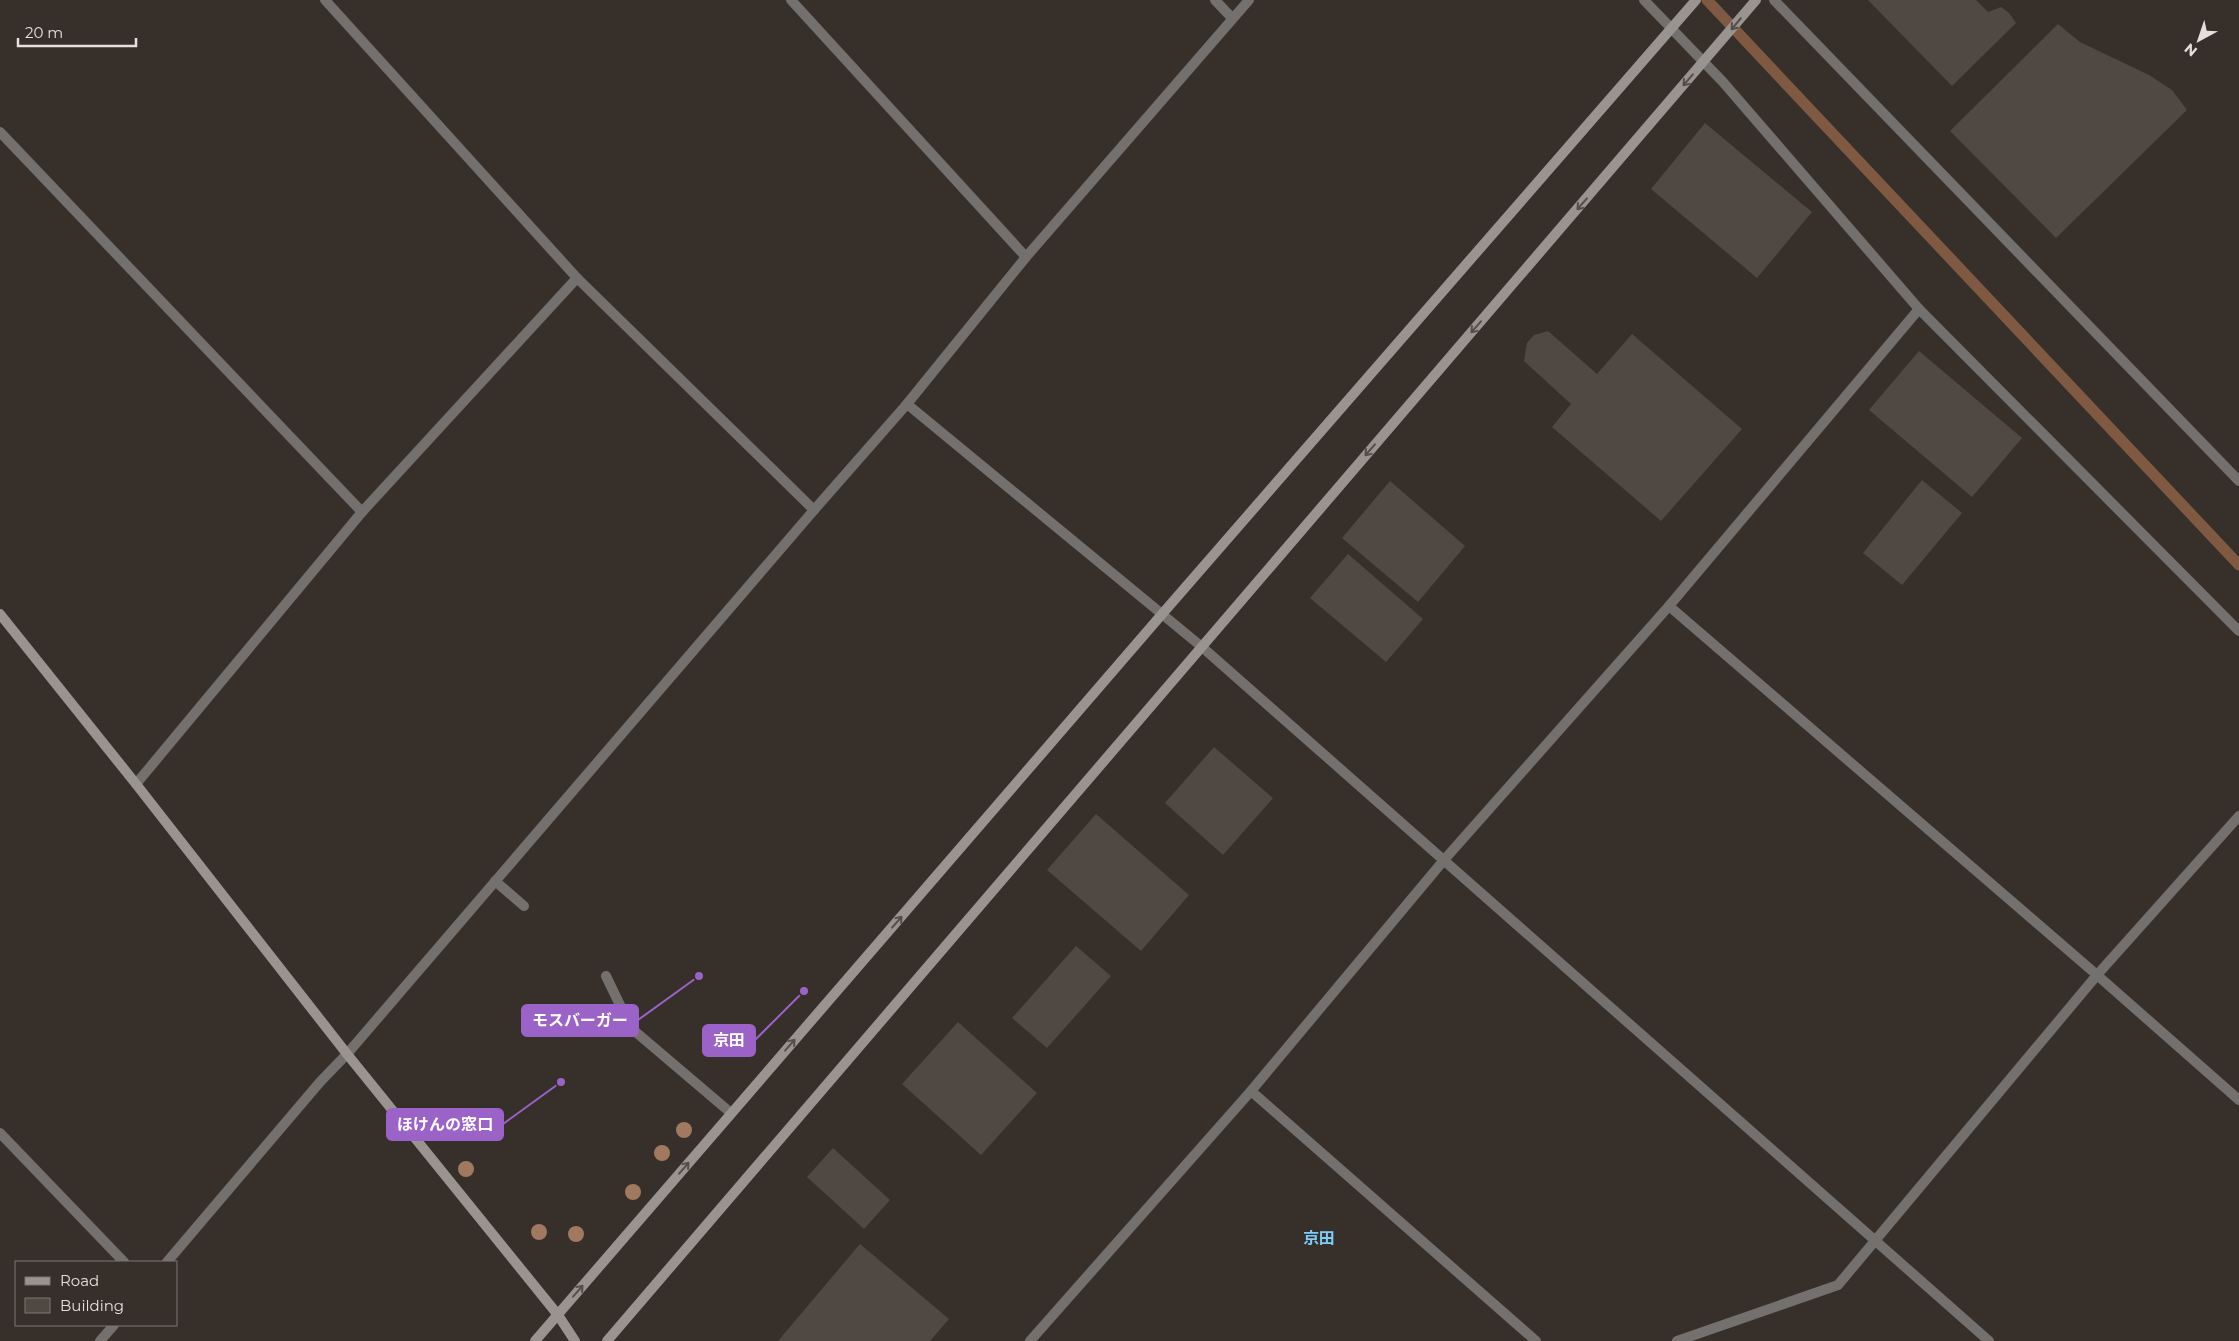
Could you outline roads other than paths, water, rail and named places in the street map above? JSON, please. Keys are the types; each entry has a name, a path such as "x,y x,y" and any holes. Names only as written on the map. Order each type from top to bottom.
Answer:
{"street":[{"path":"325,0 578,278 814,510"},
{"path":"791,0 1026,257"},
{"path":"1215,0 1232,18"},
{"path":"168,1261 814,510 908,404 1026,257 1249,0"},
{"path":"1644,0 1704,61 1919,309 2239,631"},
{"path":"535,1341 1163,613 1696,0"},
{"path":"1774,0 2239,481"},
{"path":"607,1341 1720,44 1754,2"},
{"path":"0,132 362,512"},
{"path":"136,784 362,512 578,278"},
{"path":"1030,1341 1251,1091 1444,860 1669,606 1919,309"},
{"path":"908,404 1163,613 1989,1341"},
{"path":"1669,606 2239,1100"},
{"path":"0,614 136,784 347,1054 558,1314 575,1341"},
{"path":"1677,1341 1838,1285 2097,975 2239,816"},
{"path":"495,881 524,906"},
{"path":"606,976 631,1028 731,1113"},
{"path":"1251,1091 1536,1341"},
{"path":"0,1133 123,1261"},
{"path":"100,1341 113,1326"}],"waterway":[{"path":"1707,0 2239,565"}],"place":[{"name":"モスバーガー","path":"699,976"},
{"name":"京田","path":"804,991"},
{"name":"ほけんの窓口","path":"561,1082"}],"district":[{"name":"京田","path":"1319,1238"}]}
